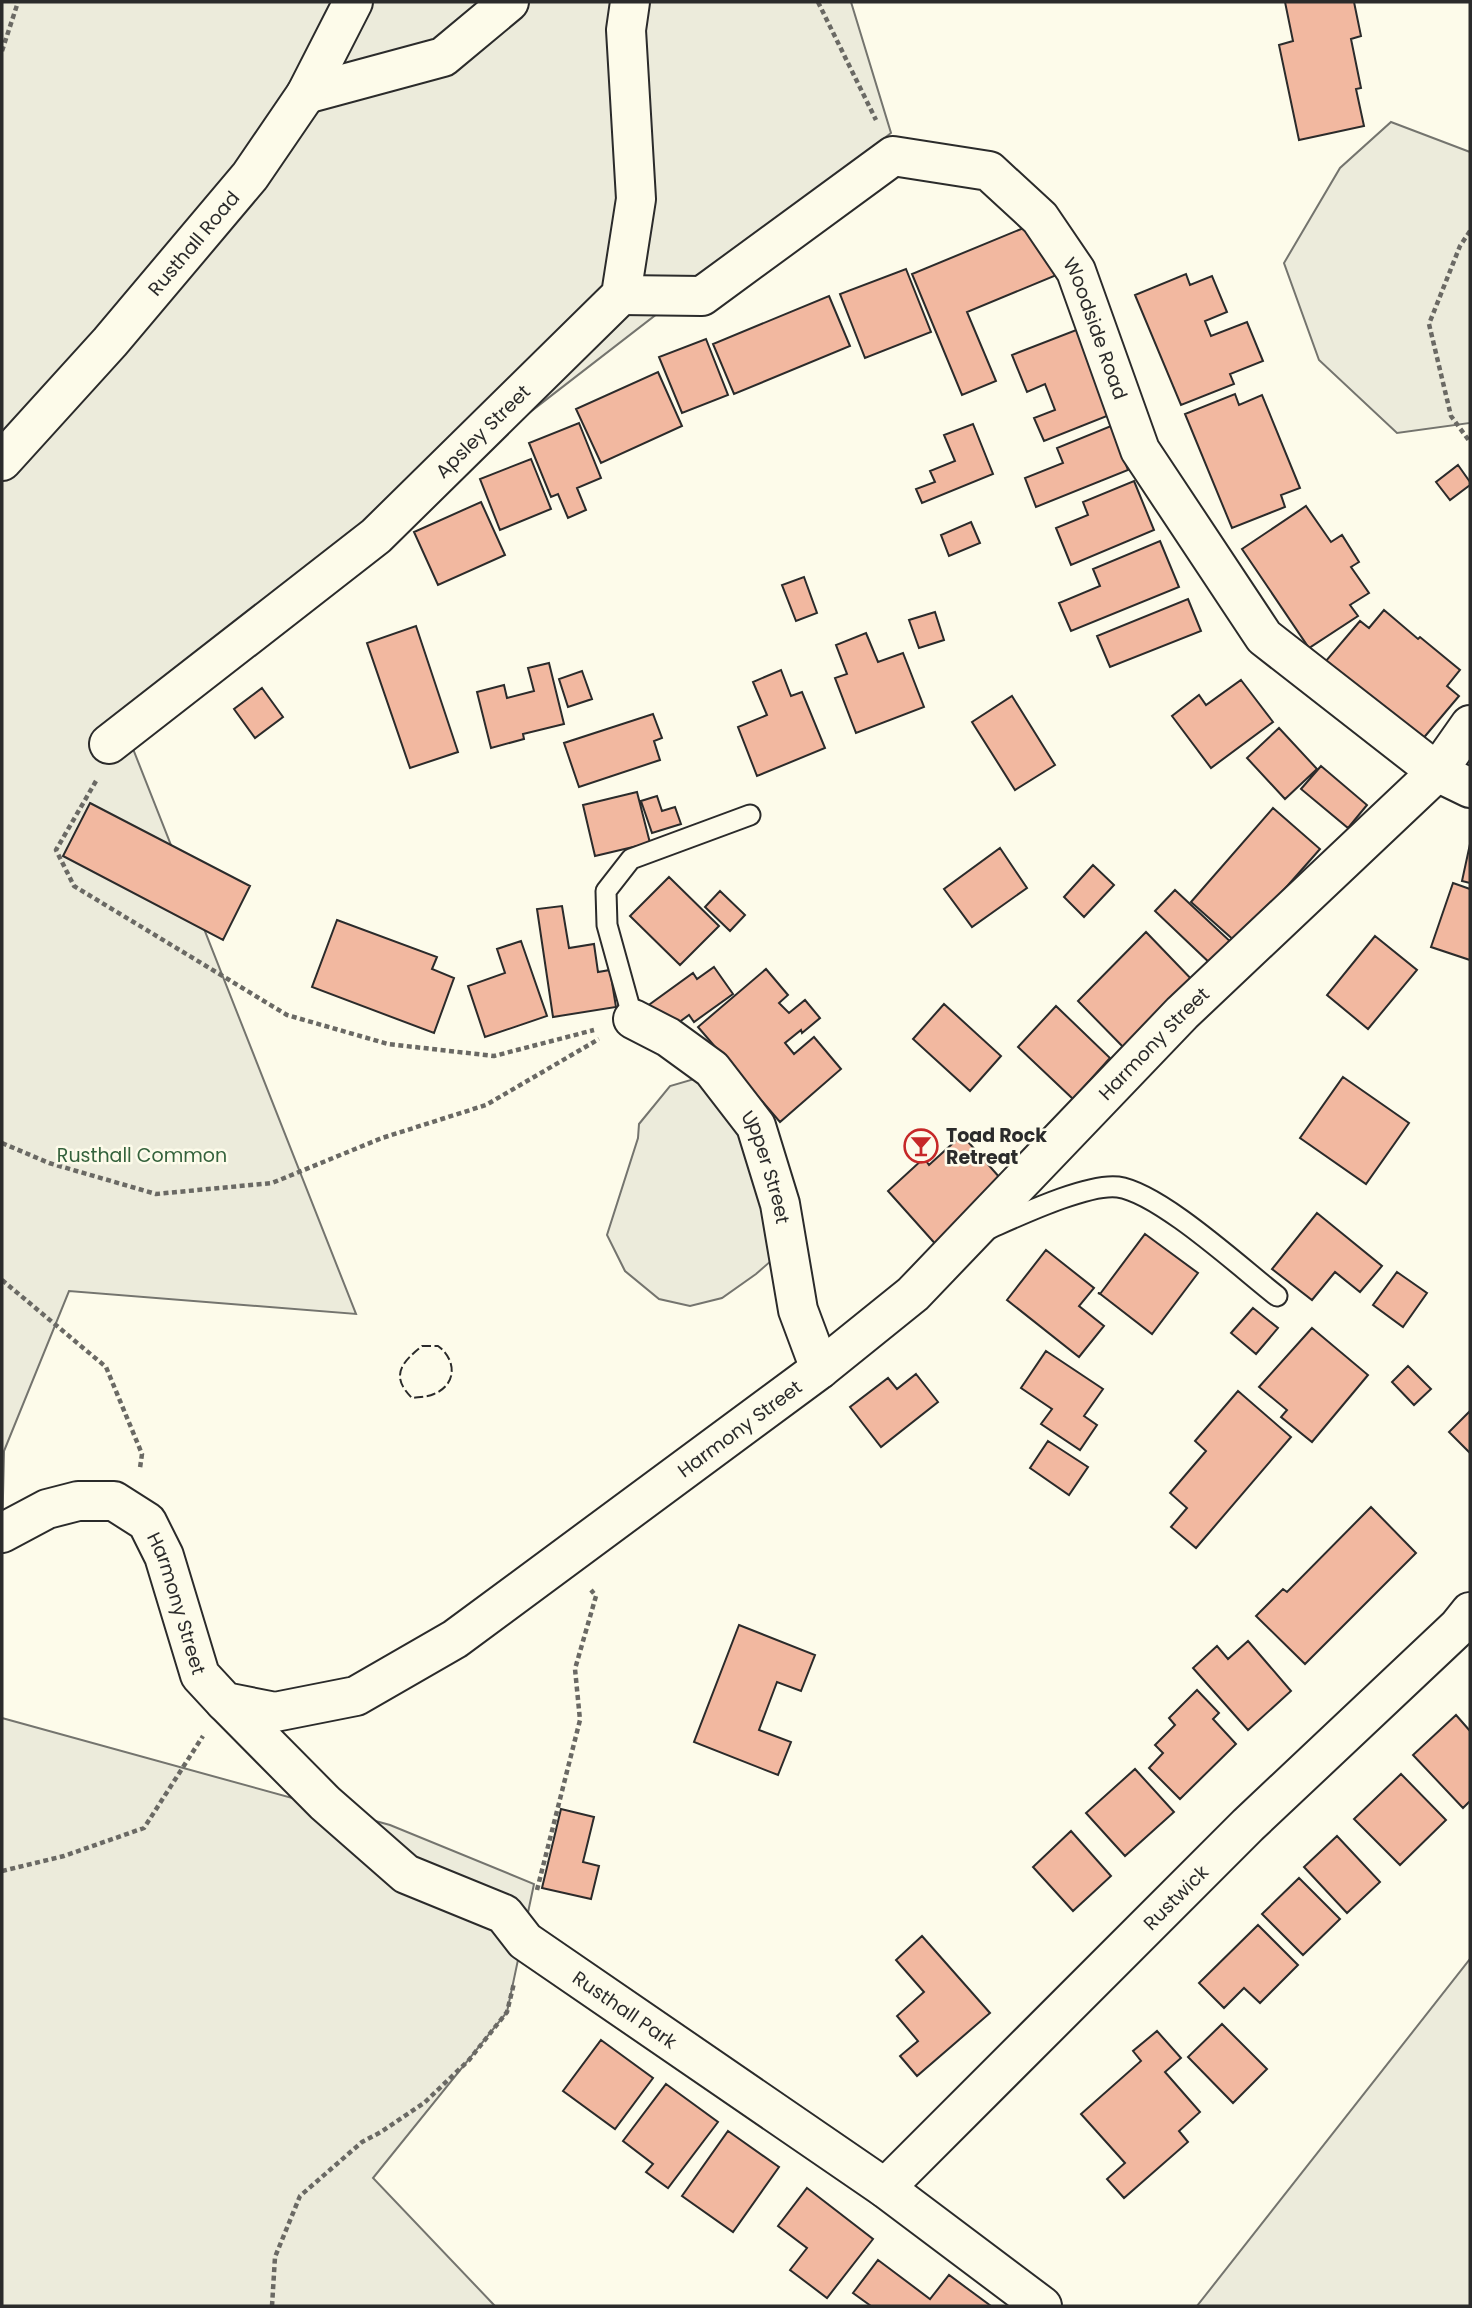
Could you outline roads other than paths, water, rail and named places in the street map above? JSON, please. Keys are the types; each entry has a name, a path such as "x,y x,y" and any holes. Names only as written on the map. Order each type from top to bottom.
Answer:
{"street":[{"name":"Rusthall Road","path":"2,461 110,342 250,176 306,94 353,2"},
{"path":"306,94 443,57 509,2"},
{"path":"621,295 636,199 625,30 630,2"},
{"name":"Woodside Road","path":"621,295 702,296 893,156 989,171 1040,218 1076,271 1140,450 1264,637 1453,780"},
{"name":"Apsley Street","path":"109,744 376,536 621,295"},
{"name":"Harmony Street","path":"2,1534 47,1509 78,1501 114,1501 146,1522 164,1556 200,1675 225,1702 275,1712 356,1696 455,1639 820,1369 913,1294 1182,1013 1402,805 1453,780 1470,725"},
{"name":"Upper Street","path":"634,1019 668,1037 712,1069 756,1126 780,1204 798,1310 820,1369"},
{"name":"Rustwick","path":"885,2188 1248,1825 1458,1628 1470,1612"},
{"name":"Rusthall Park","path":"225,1702 325,1803 406,1874 504,1914 525,1941 885,2188 1042,2306"}],"lane":[{"path":"634,1019 607,925 606,891 631,859 750,816"},
{"path":"966,1239 1051,1203 1095,1189 1118,1187 1143,1195 1176,1215 1277,1296"}],"place":[{"name":"Toad Rock Retreat","path":"921,1146"}],"park label":[{"name":"Rusthall Common","path":"142,1155"}]}
